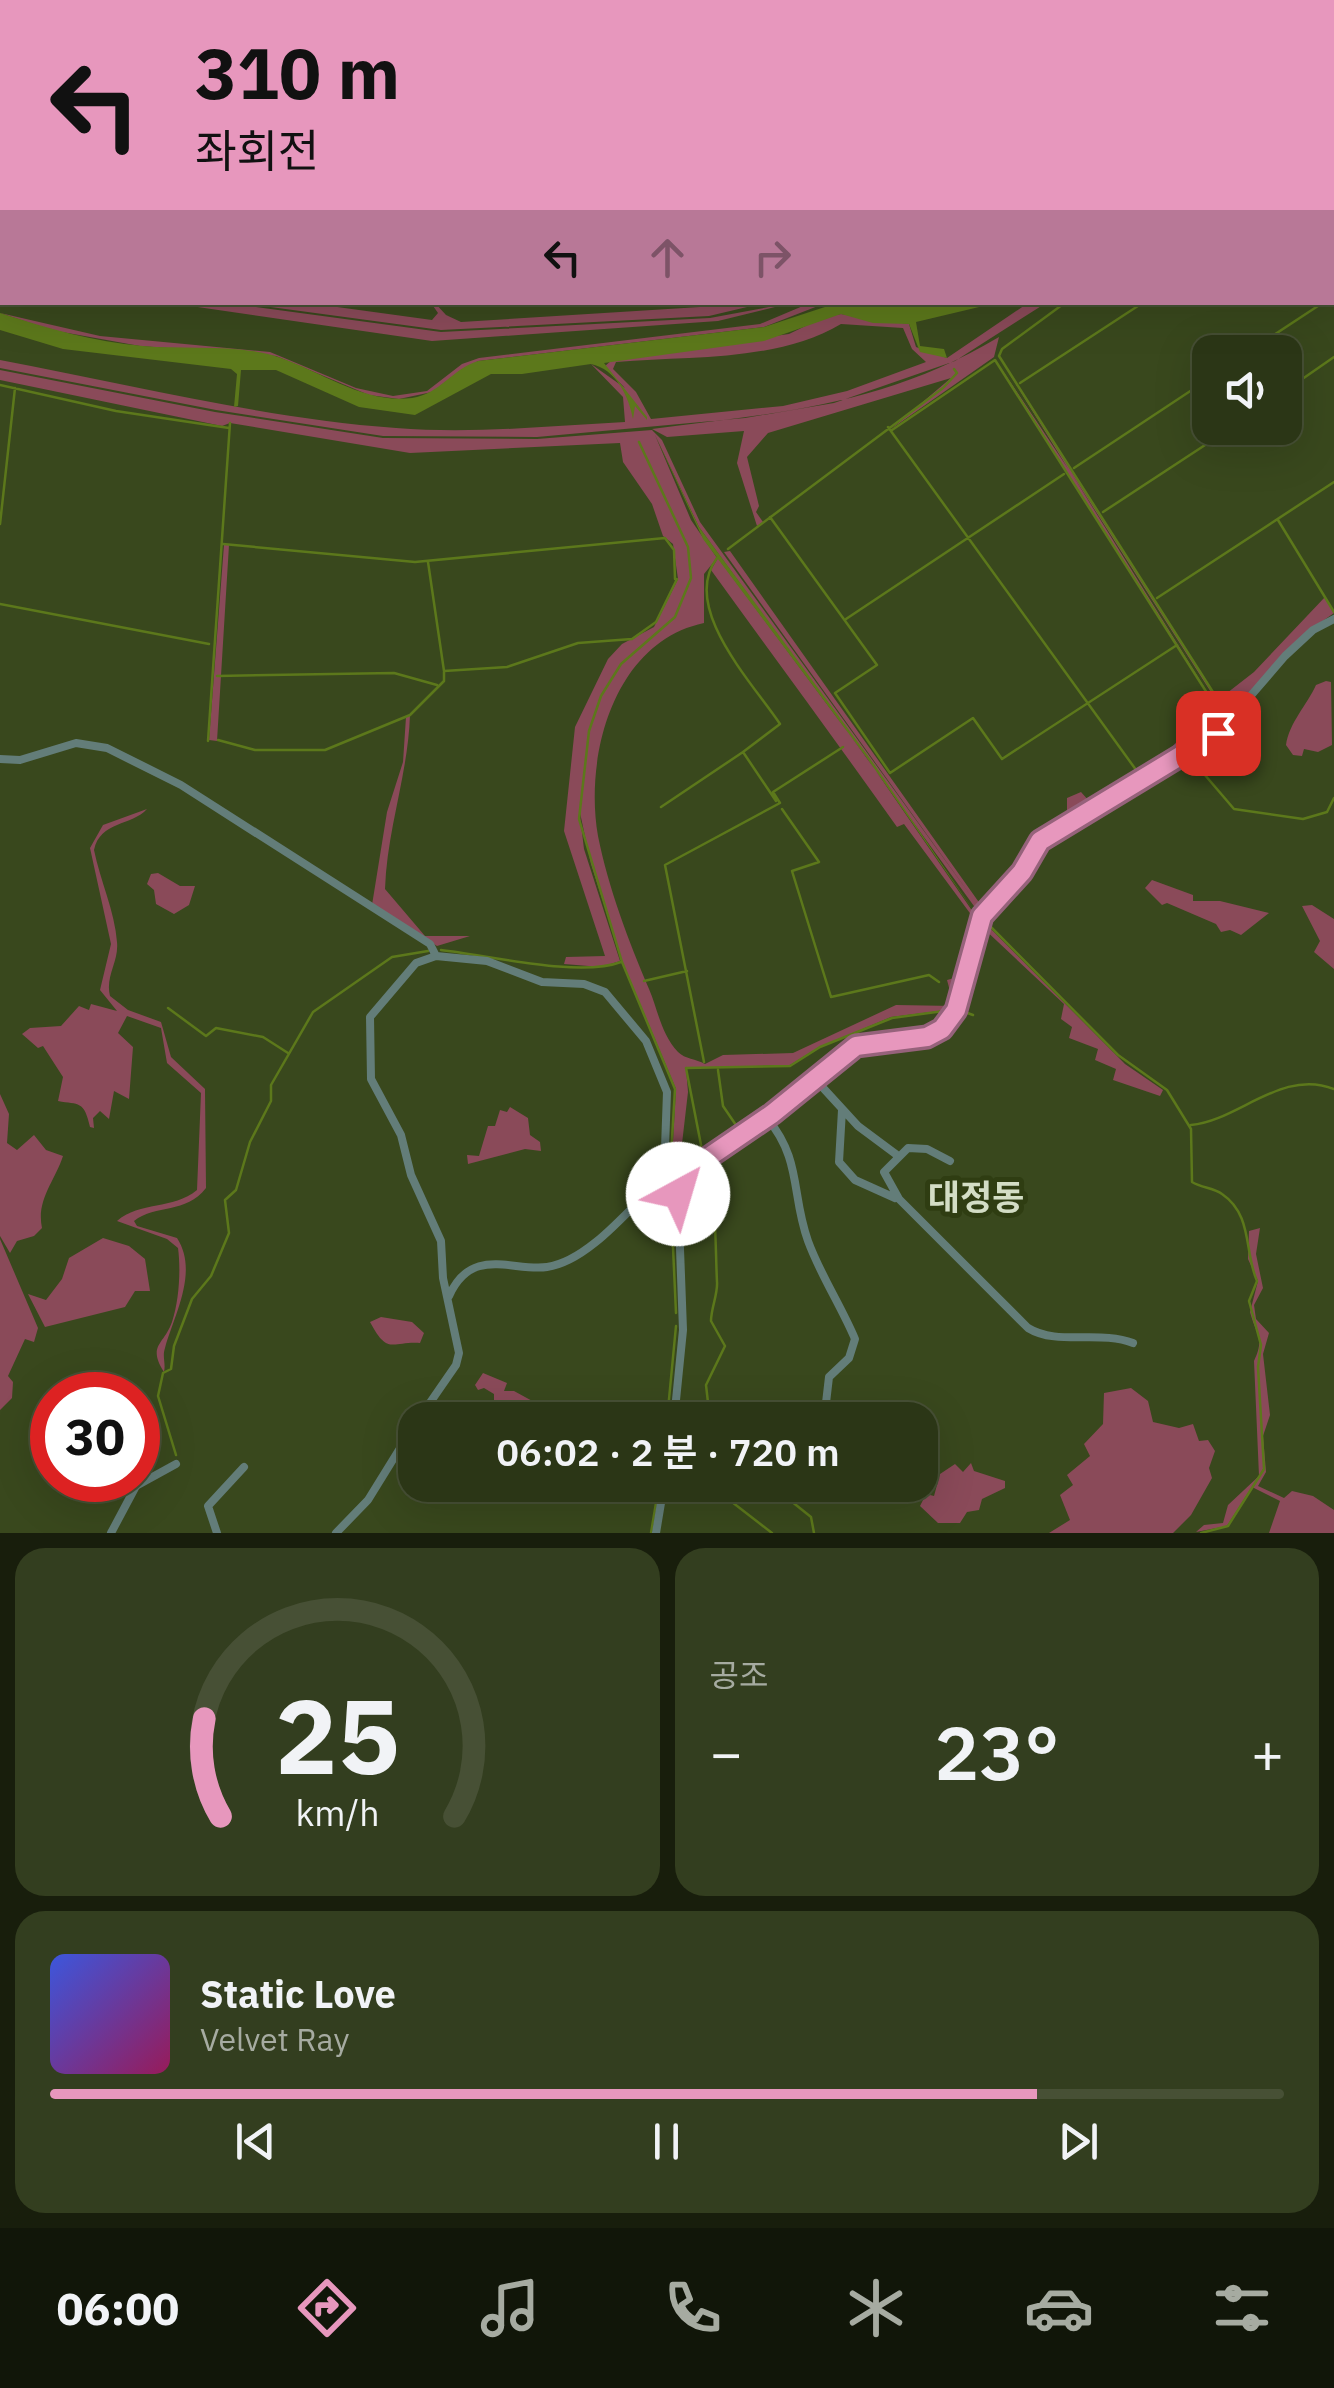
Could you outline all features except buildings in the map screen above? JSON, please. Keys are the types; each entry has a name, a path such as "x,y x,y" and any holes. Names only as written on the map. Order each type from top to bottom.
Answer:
{"street":[{"path":"664,1176 681,1176 767,1118 861,1044 927,1037 942,1029 956,1010 982,916 1022,872 1040,841 1222,729 1312,630 1334,619"},
{"path":"0,759 20,760 76,743 107,748 221,810 430,944 436,956"},
{"path":"430,1402 458,1360 449,1296 443,1278 441,1242 411,1176 401,1134 373,1085 368,1035 373,1011 416,963 436,956 487,961 542,982 597,987 614,1000 646,1041 666,1092 664,1176 596,1244 546,1268 507,1262 484,1266 462,1278 449,1296"},
{"path":"814,1078 842,1110 897,1155"},
{"path":"842,1110 839,1162 854,1180 899,1199"},
{"path":"767,1118 786,1142 798,1180 807,1237 855,1339 853,1352 826,1385 825,1402"},
{"path":"950,1161 926,1149 908,1148 884,1172 899,1199 1033,1332 1133,1344"},
{"path":"676,1402 684,1330 678,1194 681,1176"},
{"path":"336,1533 368,1500 398,1451"},
{"path":"111,1533 136,1486 176,1464"},
{"path":"217,1533 208,1506 244,1467"},
{"path":"656,1533 661,1502"}],"shaded area":[{"path":"184,305 242,305 441,332 710,318 783,305 718,321 432,341"},
{"path":"256,305 323,305 432,320 438,313 432,305 437,305 461,322 756,305 709,316 441,330"},
{"path":"805,305 829,305 764,327 478,361 432,392 399,399 369,395 276,356 140,346 51,330 0,313 100,336 270,352 356,388 393,396 427,391 462,364 479,358 760,324"},
{"path":"831,305 988,305 916,322 920,346 944,349 947,358 920,352 909,324 873,323 841,314 764,341 604,363 647,420 635,406 633,419 620,385 608,372 591,364 522,374 491,374 415,415 359,407 276,370 241,370 238,406 234,407 237,374 231,369 63,349 0,330 0,313 71,334 125,344 248,350 281,358 361,392 395,399 422,396 478,361 764,327"},
{"path":"1025,305 1043,305 955,361 834,403 745,418 537,437 383,436 216,410 0,368 0,360 198,400 346,423 396,428 511,429 625,422 623,397 591,364 625,388 604,367 613,359 789,334 824,317 841,314 909,324 916,347 947,358","holes":["841,324 903,328 912,349 926,362 847,391 783,406 651,419 636,392 613,369 616,362 761,351 816,336"]},
{"path":"999,337 994,357 891,429 951,378 768,433 747,457 759,506 756,512 763,522 757,526 737,463 744,431 667,437 652,429 788,411 873,392 957,360"},
{"path":"999,357 1218,700 1254,672 1325,597 1334,613 1310,630 1228,721 1207,736 1218,713 1216,700 1070,471 1216,706 1203,739 1187,749 1180,746 1140,773 1137,769 1160,758 1214,704 995,359 1069,470"},
{"path":"0,370 215,412 383,438 537,439 652,430 662,440 700,522 971,896 724,552 730,551 983,908 978,905 982,913 955,1009 891,1017 820,1047 790,1065 686,1068 688,1092 680,1161 688,1164 704,1159 671,1175 676,1089 622,961 591,864 579,808 584,849 620,961 601,967 564,964 566,957 605,956 564,831 575,727 608,659 622,644 654,627 678,579 673,544 663,536 652,504 623,462 620,443 410,453 230,423 222,426 0,380","holes":["655,435 699,527 850,736 718,558 711,570 897,827 904,824 975,920 958,977 947,980 954,1006 896,1005 793,1053 723,1055 705,1064 681,1054 668,1038 613,894 598,836 595,805 596,772 612,707 627,678 648,653 673,634 704,623 704,574 717,558 691,520","875,770 979,913 973,912"]},
{"path":"655,435 699,527 874,764 977,916 867,758 703,539"},
{"path":"224,545 229,545 217,741 209,740"},
{"path":"1331,682 1332,745 1318,752 1304,749 1302,756 1293,755 1286,745 1291,729 1316,685"},
{"path":"410,715 385,889 425,936 470,936 437,946 372,905 387,812 403,762 406,717"},
{"path":"1180,748 1185,750 1129,788 1046,833 1020,872 985,909 1014,876 1040,827 1067,812 1067,798 1081,792 1089,801 1142,775"},
{"path":"147,809 109,829 94,850 117,942 110,996 128,1010 161,1022 171,1057 205,1089 206,1188 189,1202 134,1221 137,1226 177,1238 186,1265 179,1308 164,1351 164,1372 157,1350 169,1330 176,1305 178,1248 167,1239 117,1221 197,1190 201,1093 167,1063 161,1028 127,1016 118,1033 133,1047 129,1099 114,1091 109,1119 100,1111 93,1118 94,1128 90,1127 80,1105 58,1101 63,1077 43,1046 38,1048 22,1034 30,1028 61,1026 79,1006 89,1010 91,1004 117,1011 100,990 111,944 90,848 103,825"},
{"path":"158,873 180,886 195,886 189,905 174,914 156,904 154,890 147,884 151,874"},
{"path":"1152,880 1193,895 1193,901 1220,901 1269,913 1241,935 1230,930 1221,932 1216,924 1167,903 1162,905 1145,888"},
{"path":"1312,905 1334,919 1334,969 1314,952 1320,941 1302,906"},
{"path":"983,921 1125,1064 1163,1090 1160,1096 1113,1080 1116,1069 1095,1060 1098,1049 1069,1038 1072,1027 1061,1019 1064,1004 981,926"},
{"path":"0,1094 9,1114 7,1143 17,1150 34,1135 46,1150 63,1156 44,1200 42,1228 34,1236 17,1241 10,1253 0,1236"},
{"path":"510,1107 528,1118 530,1135 540,1142 541,1151 525,1149 468,1164 467,1155 479,1156 488,1126 495,1126 500,1110 507,1112"},
{"path":"1260,1228 1256,1254 1263,1288 1254,1305 1256,1319 1269,1333 1263,1354 1270,1415 1263,1436 1266,1472 1258,1486 1284,1498 1292,1491 1313,1496 1334,1510 1334,1533 1269,1533 1280,1501 1252,1487 1227,1526 1196,1532 1204,1525 1223,1523 1228,1505 1259,1476 1254,1361 1259,1341 1250,1312 1258,1281 1248,1259 1249,1231"},
{"path":"103,1238 129,1246 145,1259 150,1291 135,1291 125,1307 45,1327 28,1294 46,1300 62,1279 69,1258"},
{"path":"0,1239 38,1328 34,1342 25,1339 8,1376 13,1382 12,1398 0,1410"},
{"path":"381,1317 412,1322 424,1333 420,1343 386,1343 370,1322"},
{"path":"483,1373 507,1383 504,1391 514,1391 534,1402 499,1402 494,1400 494,1394 484,1388 478,1390 475,1385"},
{"path":"1131,1388 1148,1401 1153,1422 1179,1428 1193,1424 1199,1441 1208,1440 1215,1451 1209,1468 1212,1478 1191,1515 1173,1533 1049,1533 1070,1520 1060,1495 1073,1485 1067,1475 1090,1456 1084,1444 1103,1424 1104,1393"},
{"path":"971,1463 974,1471 1005,1481 1005,1488 982,1499 979,1510 967,1512 960,1523 938,1523 920,1506 922,1502 938,1502 940,1474 955,1464 963,1472"}],"waterway":[{"path":"1062,305 1002,349 999,356 1218,700"},
{"path":"1020,383 1139,305"},
{"path":"1274,335 1319,305"},
{"path":"1302,379 1334,357"},
{"path":"892,430 995,360 1214,704"},
{"path":"728,549 943,388 957,373 954,369"},
{"path":"0,385 116,411 229,428"},
{"path":"0,524 15,388"},
{"path":"1074,468 1192,390"},
{"path":"208,741 230,423"},
{"path":"888,427 1139,774 1181,747 1234,809 1303,819 1327,812 1334,798"},
{"path":"639,442 688,547 691,578 675,617 621,664 601,696 589,731 579,819 622,962 675,1089 670,1171"},
{"path":"1103,512 1205,445"},
{"path":"846,619 1064,474"},
{"path":"1157,598 1334,482"},
{"path":"770,517 877,665 835,693 890,773 973,718 1002,759 1177,645"},
{"path":"1278,520 1334,612"},
{"path":"223,544 415,562 665,538 674,550 675,579"},
{"path":"717,558 708,577 707,599 713,621 738,666 780,724 743,752 776,801"},
{"path":"428,562 444,671 507,667 578,643 632,639 656,622 677,579"},
{"path":"0,604 209,644"},
{"path":"218,740 255,750 325,750 410,715 444,681 444,672"},
{"path":"217,676 394,673 437,685"},
{"path":"704,1062 665,865 780,803 773,792 843,747"},
{"path":"661,807 743,752"},
{"path":"782,809 819,862 792,871 831,997 929,975 939,982"},
{"path":"985,921 1118,1055 1167,1090 1191,1129 1192,1182 1222,1194 1239,1212 1243,1223 1257,1281 1249,1301 1261,1345 1258,1367 1264,1469 1228,1526 1201,1533"},
{"path":"441,950 558,967 621,962"},
{"path":"176,1455 158,1396 163,1373 171,1369 174,1346 192,1299 211,1276 229,1233 225,1200 236,1190 250,1142 271,1101 271,1085 313,1012 392,957 428,951"},
{"path":"644,981 687,971"},
{"path":"168,1008 206,1036 216,1028 263,1037 288,1053"},
{"path":"703,1155 686,1068 790,1066 820,1047 892,1018 951,1010"},
{"path":"959,1010 973,1015"},
{"path":"718,1070 723,1106 740,1131"},
{"path":"1191,1125 1226,1115 1296,1085 1334,1089"},
{"path":"706,1165 714,1209 717,1282 711,1321 725,1346 706,1385 708,1402"},
{"path":"670,1181 676,1313"},
{"path":"669,1402 676,1326"},
{"path":"651,1533 656,1502"},
{"path":"732,1502 772,1533"},
{"path":"792,1502 811,1517 814,1533"}],"district":[{"name":"대정동","path":"976,1197"}],"route":[{"path":"678,1194 681,1176 772,1114 856,1046 927,1037 942,1029 956,1010 982,916 1022,872 1040,841 1218,733"}]}
